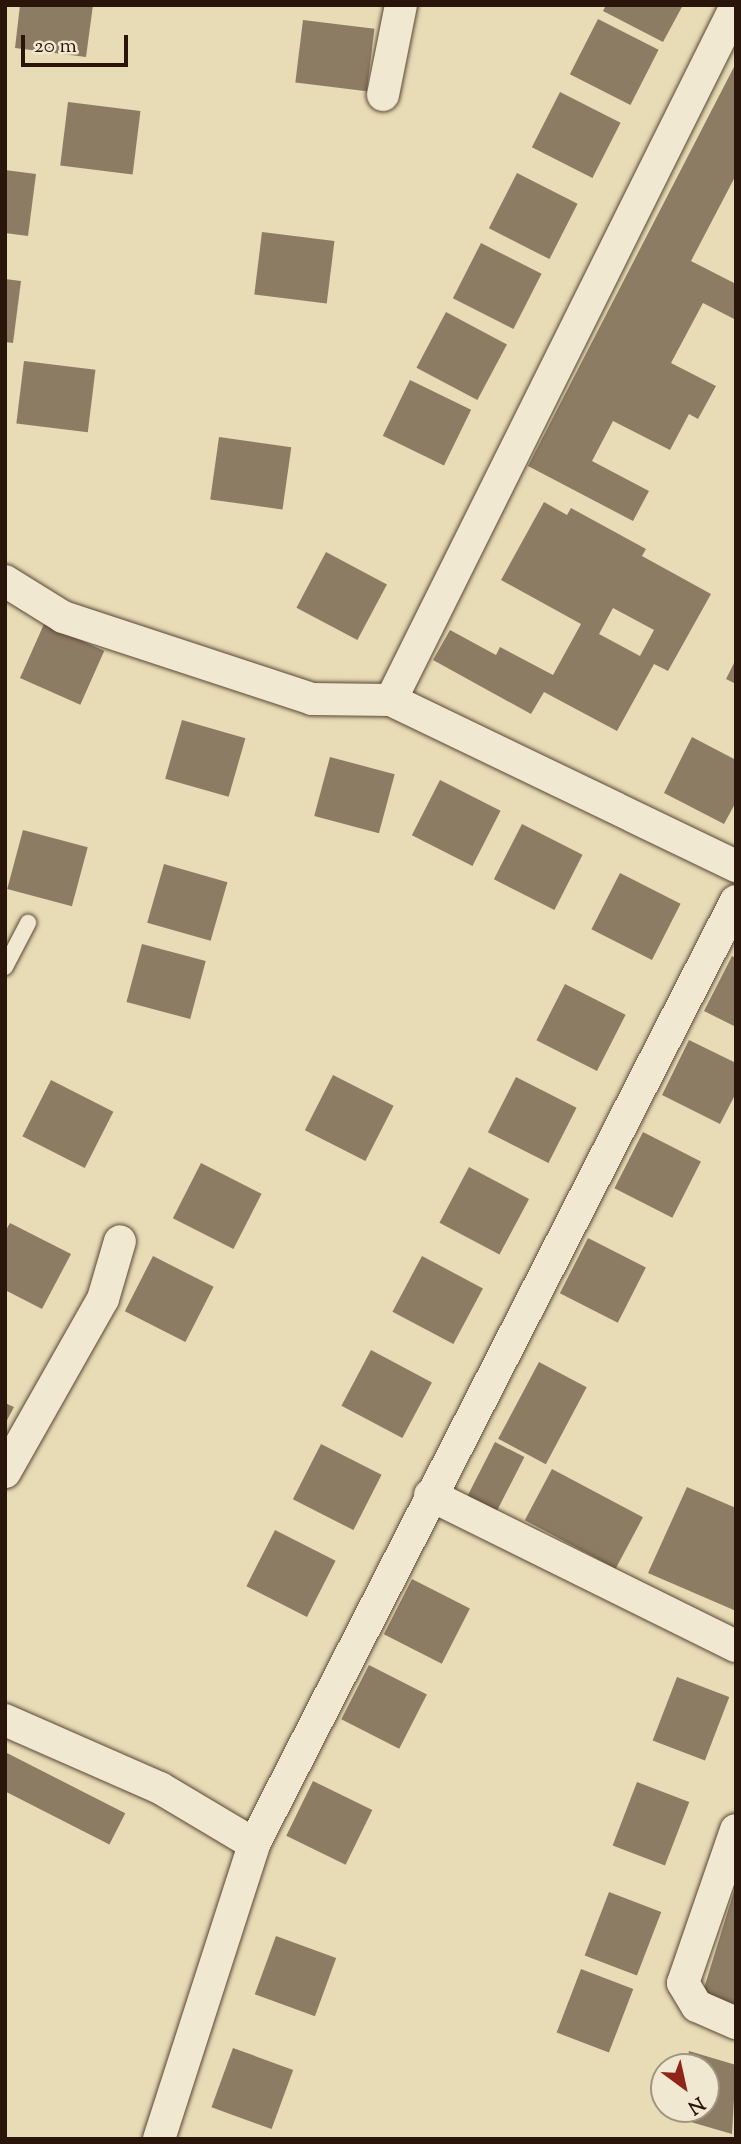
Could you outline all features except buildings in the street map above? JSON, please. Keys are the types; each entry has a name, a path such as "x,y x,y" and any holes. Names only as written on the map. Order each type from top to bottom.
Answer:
{"street":[{"path":"383,96 401,5"},
{"path":"391,699 736,6"},
{"path":"5,581 62,617 312,699 391,699 736,866"},
{"path":"159,2139 254,1844 430,1495 736,901"},
{"path":"5,1472 103,1300 120,1241"},
{"path":"430,1495 736,1646"},
{"path":"5,1720 160,1788 254,1844"},
{"path":"736,1830 683,1983 697,2006 736,2023"}],"lane":[{"path":"5,967 28,923"}]}
